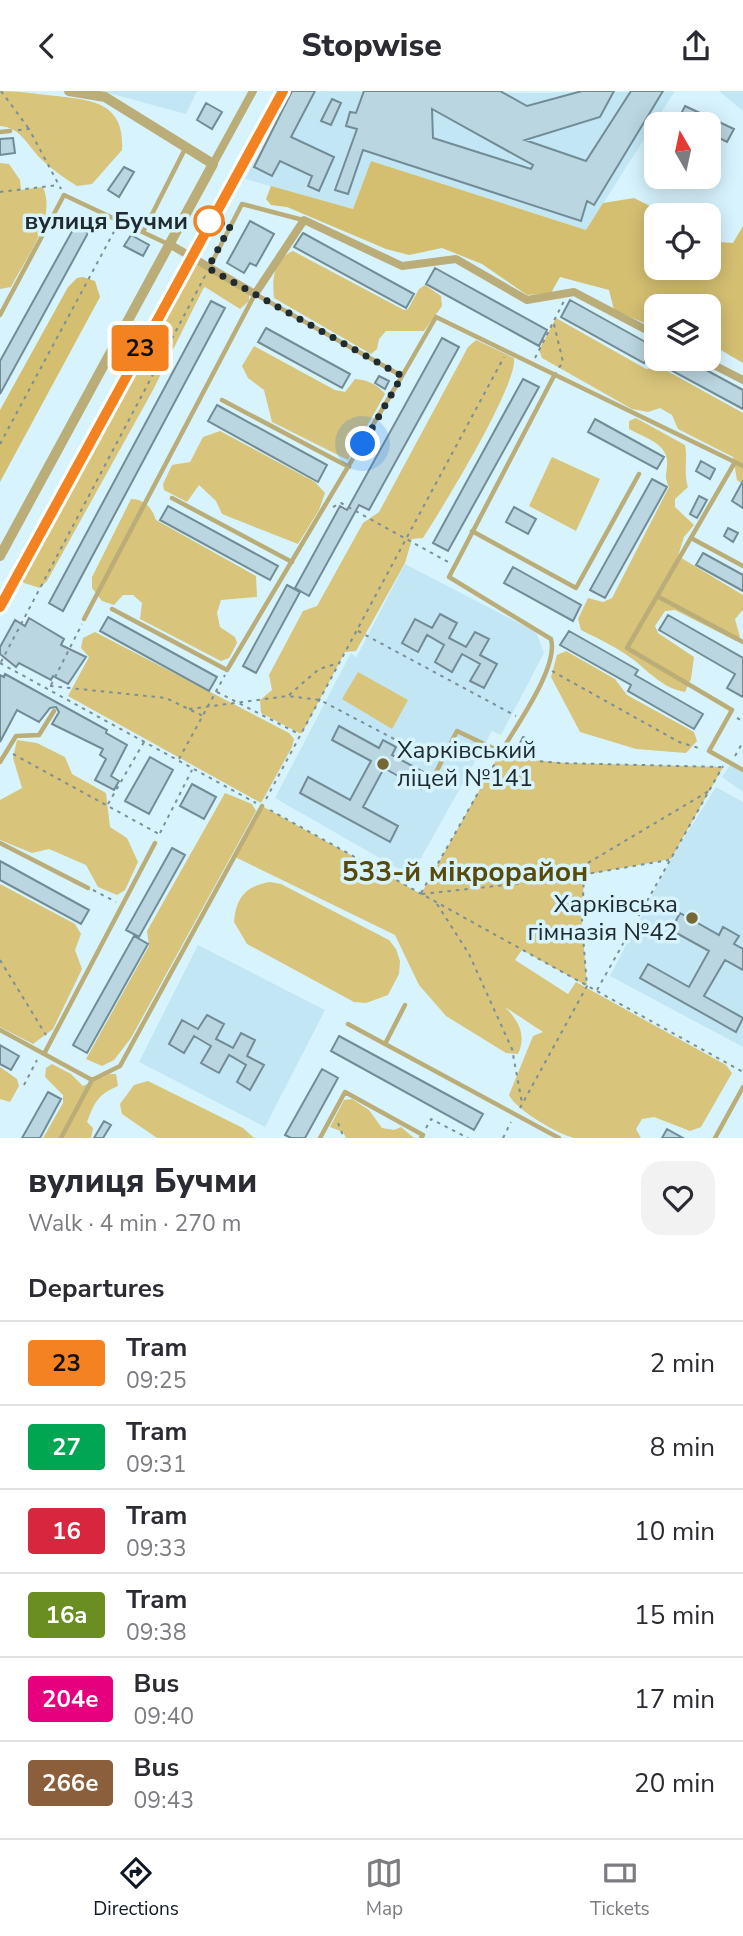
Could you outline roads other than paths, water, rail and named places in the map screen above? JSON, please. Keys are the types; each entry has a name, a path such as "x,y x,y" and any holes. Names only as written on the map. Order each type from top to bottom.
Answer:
{"street":[{"path":"69,91 105,97 213,164"},
{"path":"0,556 253,91"},
{"path":"171,246 255,294 304,221 402,266 456,259 527,300 574,292 644,329"},
{"path":"721,369 743,380"}],"lane":[{"path":"0,132 10,131"},
{"path":"143,232 186,148"},
{"path":"0,315 3,303 64,195 171,246"},
{"path":"208,268 242,204 304,221"},
{"path":"84,619 255,294 402,376"},
{"path":"112,609 227,670 323,512 436,317 743,466"},
{"path":"430,784 457,730 500,754 548,669 553,647 551,639 449,577 555,374"},
{"path":"222,400 349,467"},
{"path":"736,462 627,648 732,710 709,751 743,770"},
{"path":"472,531 576,588 639,474"},
{"path":"172,498 292,562"},
{"path":"691,538 743,566"},
{"path":"657,596 743,642"},
{"path":"0,762 16,736 39,735 54,711"},
{"path":"61,1138 92,1080 120,1066 262,806"},
{"path":"0,843 88,888"},
{"path":"42,1054 155,843"},
{"path":"385,1044 405,1005"},
{"path":"348,1024 559,1138"},
{"path":"0,1030 92,1080"},
{"path":"715,1138 743,1087"},
{"path":"320,1138 345,1092 422,1136"}],"tram line":[{"path":"0,607 283,91"},
{"name":"23","path":"0,607 236,172 283,91"}],"place":[{"name":"вулиця Бучми","path":"209,221"},
{"name":"Харківський ліцей №141","path":"383,764"},
{"name":"Харківська гімназія №42","path":"692,918"}],"district":[{"name":"533-й мікрорайон","path":"465,871"}]}
